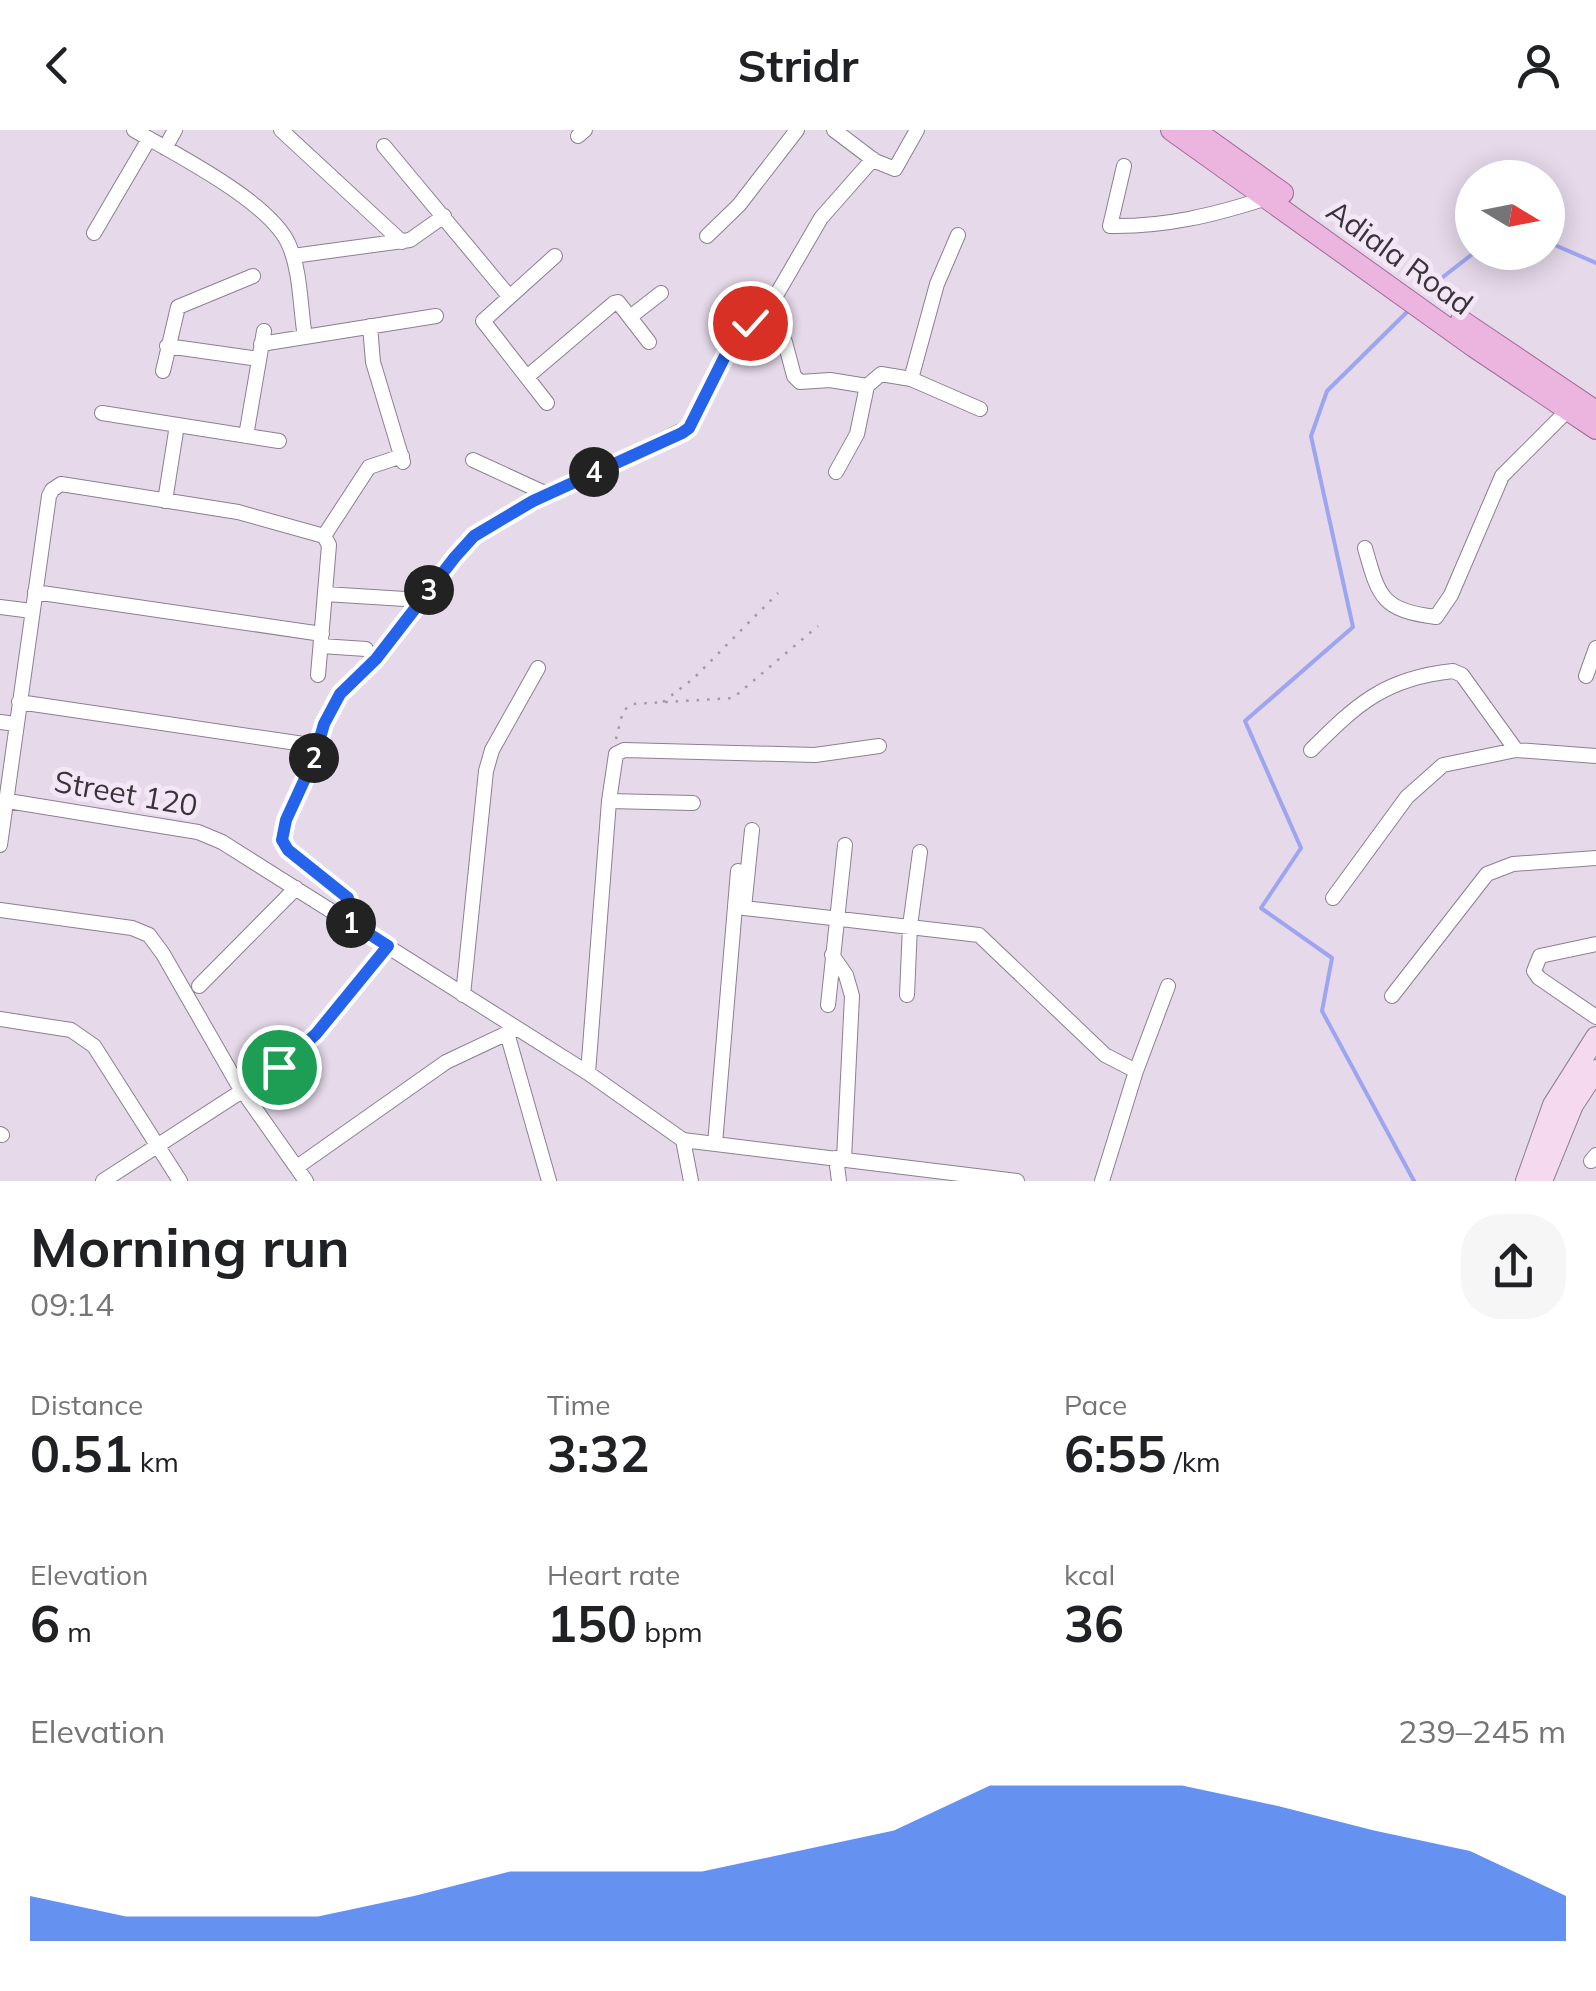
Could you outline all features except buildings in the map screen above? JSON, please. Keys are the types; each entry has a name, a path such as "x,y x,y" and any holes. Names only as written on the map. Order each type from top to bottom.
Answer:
{"main road":[{"name":"Adiala Road","path":"1171,130 1474,348 1581,407"},
{"name":"Adiala Road","path":"1196,130 1581,407 1596,429"}],"street":[{"path":"134,130 268,216 288,242 293,256 304,337"},
{"path":"166,148 175,130"},
{"path":"281,130 402,242"},
{"path":"707,236 739,205 798,130"},
{"path":"834,130 872,159 895,170 917,130"},
{"path":"94,234 148,138"},
{"path":"384,146 508,295"},
{"path":"346,919 351,908 348,898 288,850 282,840 286,820 324,724 346,686 376,659 474,536 548,494 689,428 728,350 750,323 761,316 822,218 872,159"},
{"path":"1124,166 1110,226 1188,222 1267,198"},
{"path":"293,256 410,240 444,216"},
{"path":"911,379 937,284 958,235"},
{"path":"547,403 483,321 555,256"},
{"path":"163,371 178,307 253,276"},
{"path":"630,317 661,293"},
{"path":"526,377 614,303 618,302 650,342"},
{"path":"166,346 261,345 436,316"},
{"path":"761,316 785,342 794,376 800,382 830,380 867,386"},
{"path":"324,536 369,467 403,459 373,362 370,326"},
{"path":"246,436 261,345"},
{"path":"836,472 858,434 867,386 881,374 911,379 980,409"},
{"path":"1364,548 1379,595 1407,614 1436,618 1451,595 1502,476 1581,407"},
{"path":"102,413 279,441"},
{"path":"165,501 176,425"},
{"path":"472,460 548,494"},
{"path":"0,844 8,801 8,723 19,702 52,490 61,484 238,512 324,536 329,545 318,675"},
{"path":"36,592 366,649"},
{"path":"325,594 405,599"},
{"path":"0,607 32,611"},
{"path":"1586,676 1596,648"},
{"path":"464,996 486,771 492,750 538,668"},
{"path":"1311,750 1352,709 1377,691 1453,671 1462,676 1516,750"},
{"path":"19,702 317,746"},
{"path":"588,1072 616,754 642,750 815,755 878,746"},
{"path":"1333,898 1407,798 1443,765 1516,750 1596,756"},
{"name":"Street 120","path":"8,801 198,832 222,842 388,946 512,1031 588,1072 683,1140"},
{"path":"609,801 692,803"},
{"path":"732,924 744,908 752,830"},
{"path":"828,1005 845,845"},
{"path":"907,995 910,926 920,852"},
{"path":"1392,996 1487,874 1513,864 1596,858"},
{"path":"715,1144 738,870"},
{"path":"198,986 296,888"},
{"path":"744,908 979,935 1105,1054 1136,1071"},
{"path":"0,910 132,928 149,935 164,954 242,1089 306,1181"},
{"path":"1596,944 1548,952 1540,956 1534,970 1538,978 1596,1017"},
{"path":"103,1181 279,1067 316,1034 388,946"},
{"path":"832,955 846,975 852,996 839,1181"},
{"path":"1102,1181 1136,1071 1168,986"},
{"path":"0,1019 71,1030 94,1046 180,1181"},
{"path":"297,1167 446,1062 512,1031 549,1181"},
{"path":"1526,1181 1553,1105 1596,1037"},
{"path":"1542,1181 1573,1105 1596,1070"},
{"path":"691,1181 683,1140 1017,1181"}],"path":[{"path":"663,702 694,678 778,593"},
{"path":"616,754 616,732 623,711 632,704 733,698 818,626"}],"waterway":[{"path":"1565,249 1596,263"},
{"path":"1434,284 1455,268"},
{"path":"1407,312 1327,391 1311,436 1353,627 1245,721 1301,848 1261,908 1332,958 1322,1011 1414,1181"}],"route":[{"path":"279,1067 316,1034 388,946 346,919 351,908 348,898 288,850 282,840 286,820 314,759 324,724 340,694 376,659 474,536 533,501 689,428 728,350 750,323"}]}
